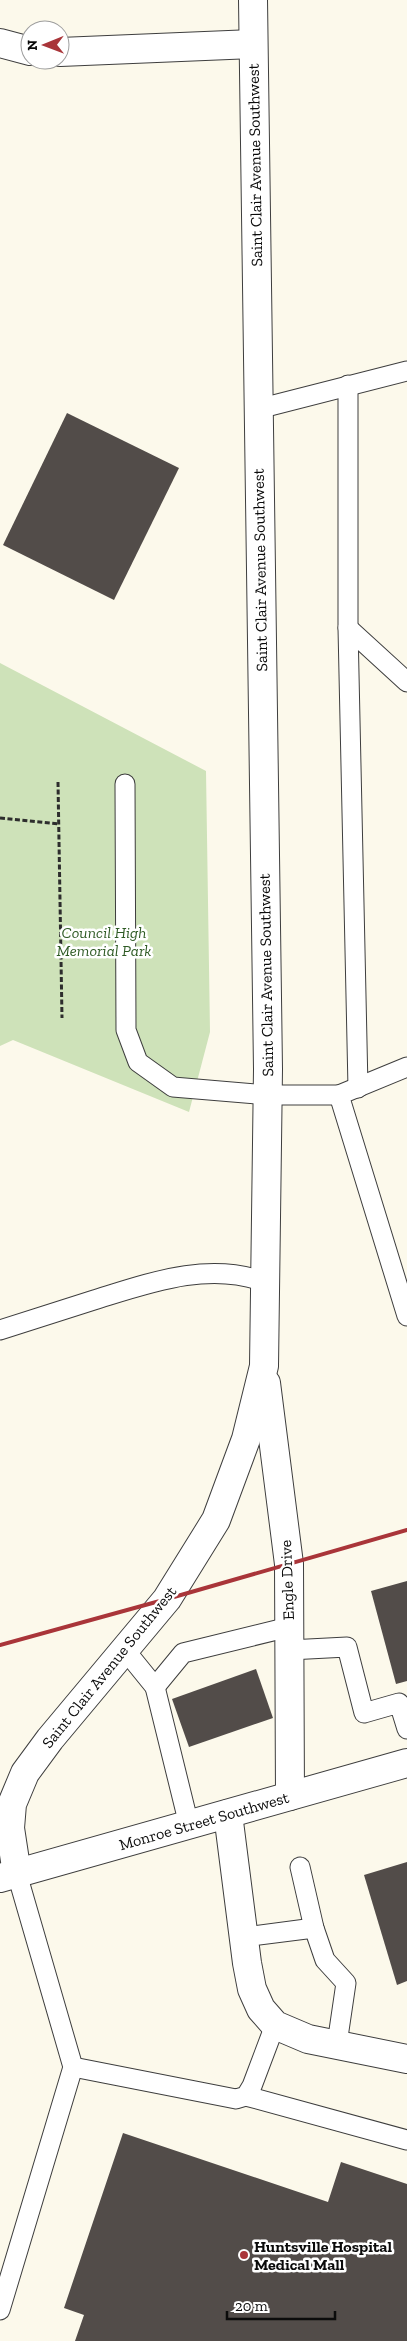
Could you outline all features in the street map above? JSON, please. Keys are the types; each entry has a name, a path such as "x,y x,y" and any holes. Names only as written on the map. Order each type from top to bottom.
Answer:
{"street":[{"name":"Saint Clair Avenue Southwest","path":"8,1876 12,1804 25,1773 50,1739 167,1599 216,1520 246,1439 264,1366 268,1095 253,0"},
{"path":"0,43 20,48"},
{"path":"70,52 253,44"},
{"name":"Engle Drive","path":"264,1366 289,1564 290,1796"},
{"name":"Monroe Street Southwest","path":"8,1876 407,1763"},
{"path":"228,1814 252,1988 261,2010 275,2025 308,2039 407,2059"}],"lane":[{"path":"258,410 407,371"},
{"path":"348,385 348,628 358,1088"},
{"path":"348,628 407,682"},
{"path":"125,784 126,1030 138,1062 173,1087 268,1095 339,1095 407,1067"},
{"path":"339,1095 407,1316"},
{"path":"0,1330 162,1278 222,1274 249,1276 265,1282"},
{"path":"155,1687 183,1653 289,1638 347,1647 364,1713 399,1703 407,1729"},
{"path":"126,1650 155,1687 189,1825"},
{"path":"300,1867 314,1928 325,1960 346,1984 337,2044"},
{"path":"0,2310 73,2067 8,1876"},
{"path":"244,1937 314,1928"},
{"path":"246,2096 252,2086 275,2025"},
{"path":"73,2067 236,2099 246,2096 407,2140"}],"path":[{"path":"58,782 62,1018"},
{"path":"0,818 59,824"}],"green space":[{"name":"Council High Memorial Park","path":"0,663 206,771 210,1032 189,1112 13,1040 0,1046"}],"building":[{"path":"67,413 179,468 114,600 3,545"},
{"path":"407,1581 407,1681 396,1684 371,1591"},
{"path":"256,1669 273,1718 189,1747 172,1699"},
{"path":"407,1862 407,1981 397,1985 364,1875"},
{"name":"Huntsville Hospital Medical Mall","path":"123,2133 328,2202 341,2162 407,2184 407,2341 75,2341 84,2315 64,2308"}],"railway":[{"path":"0,1645 407,1530"}],"place":[{"name":"Huntsville Hospital Medical Mall","path":"244,2255"}]}
